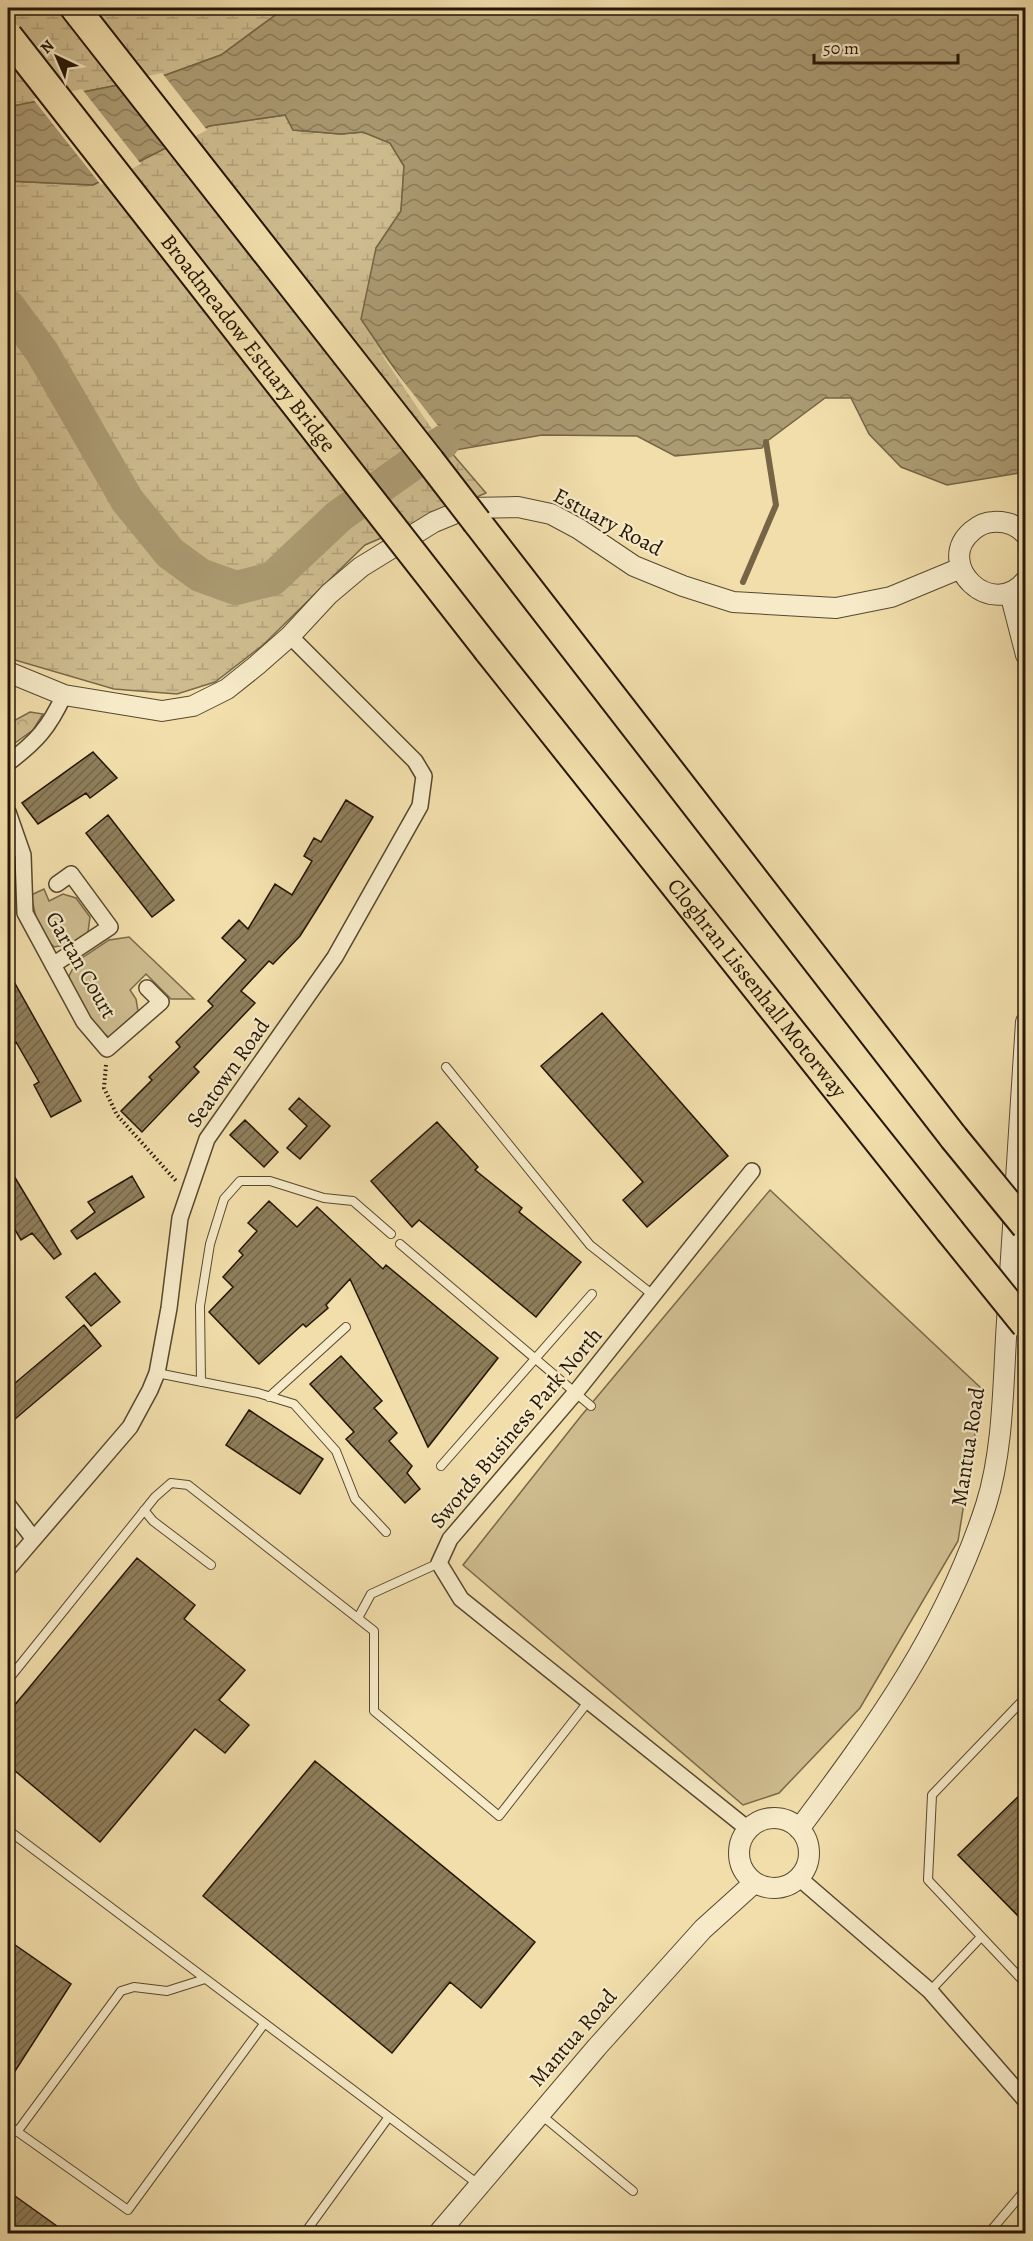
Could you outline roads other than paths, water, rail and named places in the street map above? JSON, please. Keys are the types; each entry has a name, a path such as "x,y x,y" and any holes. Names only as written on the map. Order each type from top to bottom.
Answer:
{"highway":[{"path":"75,8 954,1138 1026,1226"},
{"name":"Broadmeadow Estuary Bridge","path":"8,36 488,650"},
{"name":"Cloghran Lissenhall Motorway","path":"488,650 1026,1325"}],"street":[{"name":"Estuary Road","path":"8,672 64,695 162,711 193,706 227,689 290,636 329,594 361,567 434,522 468,508 518,507 551,514 579,529 633,566 683,586 733,602 836,608 891,597 961,568"},
{"path":"1026,536 1011,524 1000,521 977,527 962,545 961,568 975,588 992,594 1018,586 1026,655"},
{"name":"Seatown Road","path":"8,1569 130,1427 157,1372 169,1308 180,1218 207,1139 335,957 420,806 424,776 415,761 290,636"},
{"path":"8,763 26,749 52,722 64,695"},
{"name":"Gartan Court","path":"8,812 23,855 25,913 84,1022 107,1049 161,1002 147,988"},
{"path":"53,965 110,927 71,874 57,884"},
{"name":"Mantua Road","path":"799,1829 885,1711 914,1666 940,1619 966,1560 987,1502 1000,1428 1021,1166 1026,1022"},
{"name":"Swords Business Park North","path":"748,1829 461,1599 439,1563 450,1539 576,1392 752,1171"},
{"path":"8,1505 33,1538"},
{"path":"776,1818 799,1829 808,1851 805,1870 799,1878 791,1884 772,1888 754,1883 741,1867 739,1857 739,1847 748,1829 756,1823 776,1818"},
{"path":"799,1878 930,1991 1026,2101"},
{"name":"Mantua Road","path":"438,2234 539,2113 703,1929 754,1883"}],"lane":[{"path":"446,1067 590,1245 653,1295"},
{"path":"201,1382 200,1306 210,1244 224,1199 240,1181 270,1181 324,1198 353,1202 391,1234"},
{"path":"400,1244 591,1406"},
{"path":"441,1466 592,1294"},
{"path":"269,1397 346,1327"},
{"path":"157,1372 294,1404 336,1451 355,1499 386,1532"},
{"path":"8,1680 144,1510 171,1483 188,1485 374,1631 374,1711 499,1816 588,1702"},
{"path":"144,1510 153,1521 210,1565"},
{"path":"358,1618 370,1594 439,1563"},
{"path":"1026,1697 932,1795 928,1880 980,1938 1026,1984"},
{"path":"8,1830 478,2184"},
{"path":"930,1991 980,1938"},
{"path":"17,2132 121,1991 134,1987 167,1991 205,1979"},
{"path":"8,2125 128,2210 264,2024"},
{"path":"539,2113 633,2191"},
{"path":"304,2234 388,2118"},
{"path":"988,2234 1026,2189"}],"water":[{"path":"285,8 1025,8 1025,472 947,485 901,467 869,434 851,398 825,398 766,442 762,448 675,456 637,436 542,435 450,451 361,319 376,248 401,211 404,166 390,143 363,132 341,134 293,130 285,115 209,126 93,185 8,181 8,107 163,76 221,55"}],"waterway":[{"path":"8,306 42,352 127,500 170,553 200,575 236,588 272,579 339,516 443,442"},
{"path":"743,582 776,505 766,442"}]}
